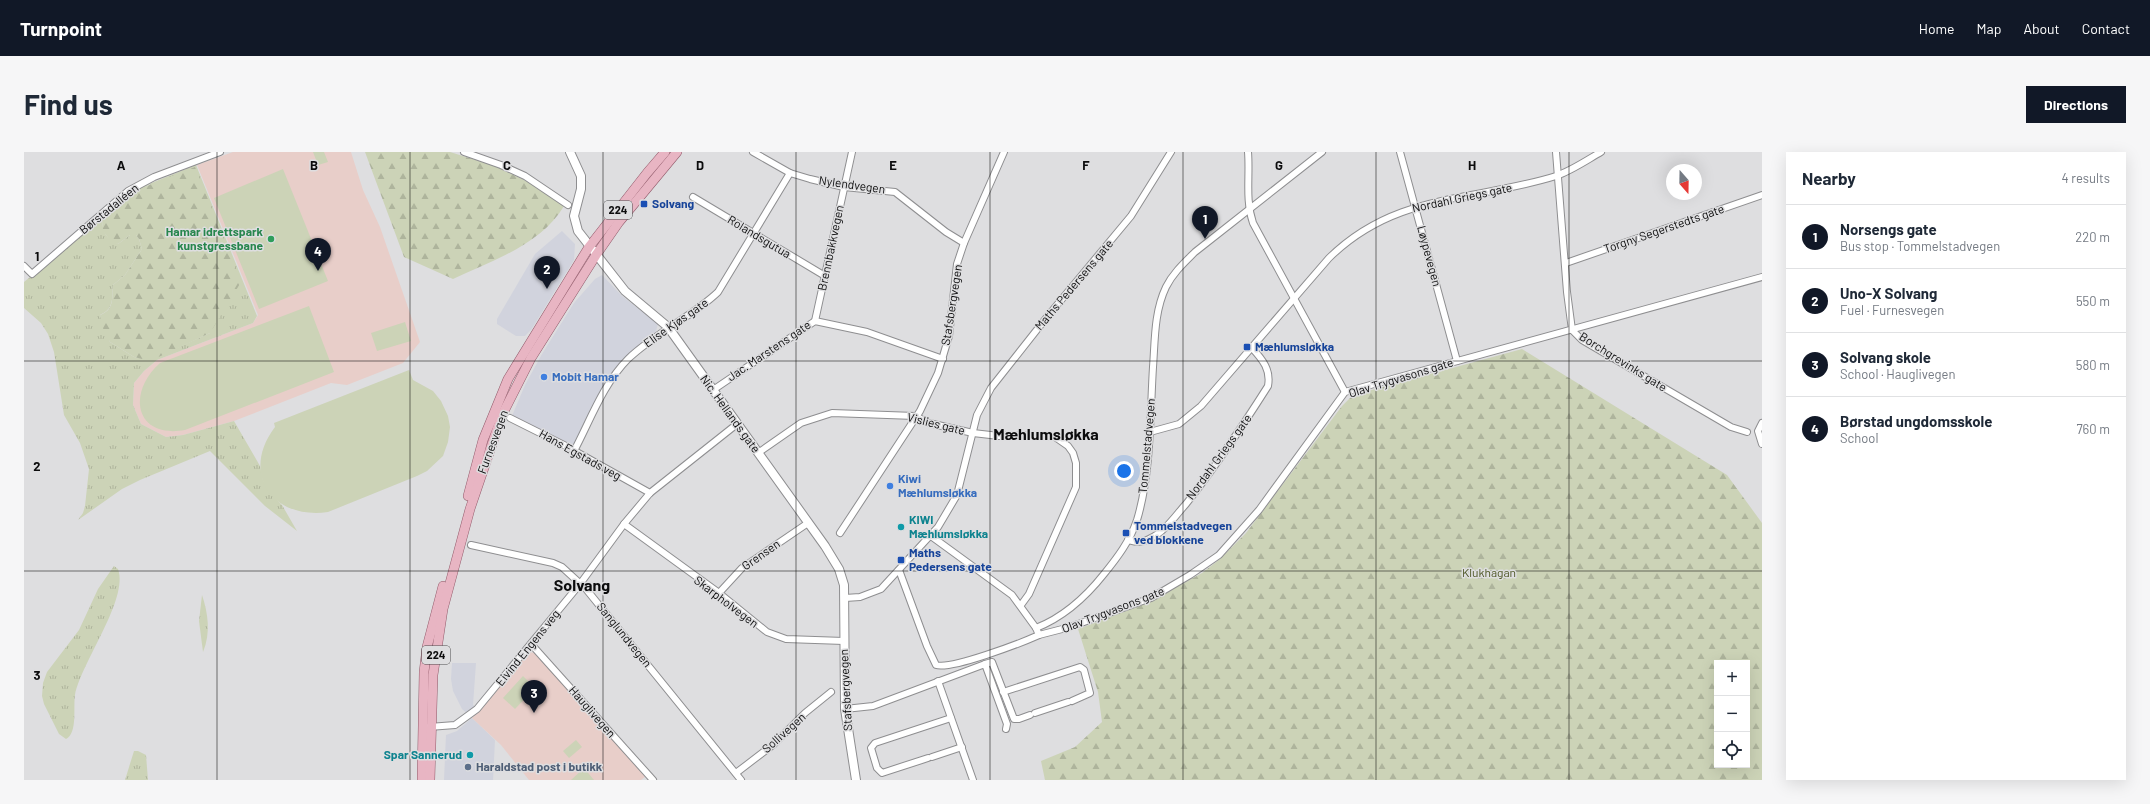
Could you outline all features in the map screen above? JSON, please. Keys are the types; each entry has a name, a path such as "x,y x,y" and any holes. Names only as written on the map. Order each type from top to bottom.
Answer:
{"main road":[{"name":"Nic. Hellands gate","path":"570,152 579,170 581,181 575,209 574,223 589,246 624,291 668,327 808,523 839,569 844,585 845,598"},
{"name":"Furnesvegen","path":"430,780 424,672 436,610 485,434 508,379 589,246 646,173 665,152"},
{"name":"Furnesvegen","path":"422,780 433,675 443,609 452,570 486,460 502,415 520,378 596,255 619,222 678,152"},
{"name":"Stafsbergvegen","path":"845,598 845,709 856,780"}],"street":[{"name":"Børstadalléen","path":"24,266 32,274 128,191 154,177 210,153 220,152"},
{"path":"464,152 501,165 525,176 568,205"},
{"name":"Nylendvegen","path":"753,152 790,173 844,187 895,192 946,232 964,243"},
{"name":"Brennbakkvegen","path":"815,321 852,152"},
{"name":"Stafsbergvegen","path":"840,533 886,464 915,416 920,411 932,386 943,359 949,336 957,264 964,243 1004,152"},
{"name":"Maths Pedersens gate","path":"845,598 860,597 875,593 881,589 931,536 949,511 957,495 977,415 991,388 1047,317 1131,216 1171,152"},
{"path":"1248,152 1248,209 1252,223 1295,297 1345,392"},
{"name":"Tommelstadvegen","path":"1036,628 1062,616 1076,604 1096,584 1128,540 1142,500 1150,432 1157,318 1166,287 1177,271 1195,252 1322,152"},
{"name":"Løypevegen","path":"1400,152 1416,206 1457,361"},
{"name":"Borchgrevinks gate","path":"1556,152 1572,330 1582,340 1731,428 1747,432"},
{"name":"Nordahl Griegs gate","path":"1150,432 1168,429 1189,417 1252,348 1329,258 1350,240 1369,227 1416,206 1520,186 1558,176 1601,152"},
{"name":"Elise Kjøs gate","path":"574,452 599,403 619,370 642,347 668,327 710,300 718,292 790,173"},
{"name":"Torgny Segerstedts gate","path":"1566,263 1762,195"},
{"name":"Rolandsgutua","path":"693,197 826,276"},
{"name":"Olav Trygvasons gate","path":"899,570 927,646 936,665 942,667 1039,635 1070,627 1152,598 1185,579 1219,555 1259,510 1345,392 1762,277"},
{"name":"Jac. Marstens gate","path":"713,390 815,321 867,332 943,359"},
{"name":"Nordahl Griegs gate","path":"1128,540 1136,542 1150,539 1170,523 1202,484 1240,431 1268,386 1269,378 1265,363 1252,348"},
{"name":"Vislies gate","path":"758,453 801,424 832,413 915,416 929,423 973,433 999,436 1040,435 1054,437 1068,446 1076,463 1076,487 1029,594 1021,605"},
{"name":"Hans Egstads veg","path":"510,418 650,493"},
{"path":"1762,423 1758,431 1762,444"},
{"name":"Eivind Engens veg","path":"427,727 456,725 477,709 580,584 624,524 650,493 737,424"},
{"name":"Grensen","path":"718,593 742,568 808,523"},
{"name":"Skarpholvegen","path":"624,524 718,593 773,636 790,639 844,640"},
{"path":"931,536 993,580 1021,605 1039,635"},
{"name":"Sanglundvegen","path":"471,545 553,563 562,567 586,589 741,780"},
{"name":"Hauglivegen","path":"531,644 653,780"},
{"path":"845,709 873,706 992,662 1003,692 1014,719 1019,719 1070,702 1090,693 1084,670 1080,667 1003,692"},
{"path":"985,664 1007,724 1006,729"},
{"path":"938,681 973,780"},
{"name":"Sollivegen","path":"736,773 774,744 806,713 832,692"},
{"path":"951,718 875,743 870,748 877,768 882,773 962,747"}],"shaded area":[{"path":"233,152 351,152 363,190 380,227 420,342 403,363 347,385 331,383 234,421 183,435 166,437 141,424 133,405 134,383 144,371 157,360 253,323 258,315 197,165"},
{"path":"562,231 575,244 574,260 531,330 525,336 516,336 497,324 497,319 535,254"},
{"path":"602,275 622,296 658,324 656,331 616,369 572,448 512,416 525,385 542,354 574,303 595,279"},
{"path":"528,652 536,653 646,776 641,780 529,780 501,745 472,718"},
{"path":"452,663 476,663 473,705 476,707 468,714 462,709 453,691 451,679"},
{"path":"472,718 495,740 493,780 444,780 446,735 457,731"}],"green space":[{"path":"313,152 324,152 328,162 318,165"},
{"path":"365,152 450,152 495,166 526,181 564,206 554,220 529,241 499,258 453,279 404,257"},
{"path":"196,165 257,316 253,323 157,360 144,371 134,383 133,405 141,424 166,437 183,435 234,421 260,466 263,480 271,494 282,505 297,531 265,506 210,451 122,489 78,520 83,513 85,506 89,469 80,443 64,415 54,352 48,334 41,323 24,308 24,282 139,188","holes":["150,184 210,333 150,360 134,357 110,342 100,315 105,313 110,307 113,285 125,275 142,249 136,235 130,235 118,244 111,240 104,232 102,220 128,197"]},
{"path":"195,167 241,282 210,333 150,361 134,357 110,342 104,332 100,315 105,313 110,307 113,285 125,275 142,249 136,235 130,235 118,244 112,243 103,231 102,220 139,189"},
{"name":"Hamar idrettspark kunstgressbane","path":"283,169 328,281 259,309 214,198"},
{"path":"309,306 334,372 185,430 168,431 155,427 146,420 141,411 140,399 143,387 150,375 160,363"},
{"path":"405,322 411,341 377,351 371,333"},
{"name":"Klukhagan","path":"1522,349 1727,475 1762,523 1762,780 1045,780 1041,761 1075,747 1102,722 1098,692 1078,629 1150,602 1202,573 1220,559 1246,533 1342,406 1353,395"},
{"path":"409,370 413,380 433,391 441,401 448,416 450,427 448,442 443,456 427,471 417,476 328,512 308,513 291,509 277,501 267,490 262,476 261,461 265,444 275,427 274,423"},
{"path":"114,566 118,569 120,582 117,597 79,681 75,695 74,726 70,736 66,739 59,734 44,704 42,696 43,683 47,672 79,630 98,589"},
{"path":"202,595 208,623 206,645 203,652 199,621"},
{"path":"523,676 535,688 515,709 503,698"},
{"path":"576,740 582,747 569,758 563,751"},
{"path":"134,751 138,751 146,755 148,780 125,780"},
{"path":"584,768 594,780 571,780"}],"place":[{"name":"Solvang","path":"644,204"},
{"name":"Hamar idrettspark kunstgressbane","path":"271,239"},
{"name":"Norsengs gate","path":"1205,239"},
{"name":"Børstad ungdomsskole","path":"318,271"},
{"name":"Uno-X Solvang","path":"547,289"},
{"name":"Mæhlumsløkka","path":"1247,347"},
{"name":"Mobit Hamar","path":"544,377"},
{"name":"Kiwi Mæhlumsløkka","path":"890,486"},
{"name":"KIWI Mæhlumsløkka","path":"901,527"},
{"name":"Tommelstadvegen ved blokkene","path":"1126,533"},
{"name":"Maths Pedersens gate","path":"901,560"},
{"name":"Solvang skole","path":"534,713"},
{"name":"Spar Sannerud","path":"470,755"},
{"name":"Haraldstad post i butikk","path":"468,767"}],"district":[{"name":"Mæhlumsløkka","path":"1046,434"},
{"name":"Solvang","path":"582,585"}]}
